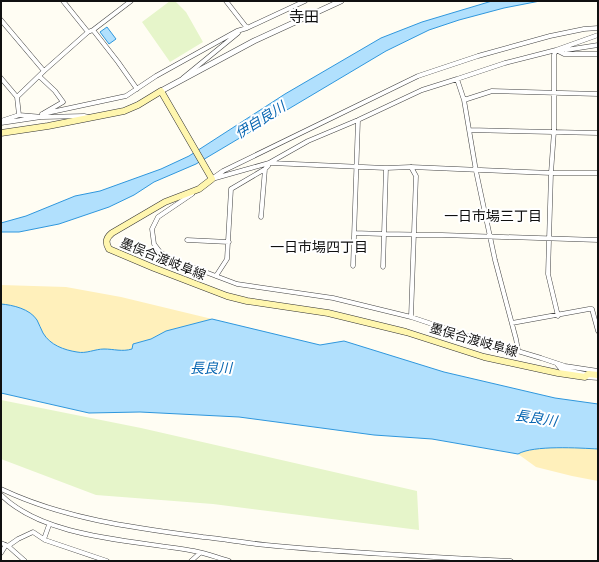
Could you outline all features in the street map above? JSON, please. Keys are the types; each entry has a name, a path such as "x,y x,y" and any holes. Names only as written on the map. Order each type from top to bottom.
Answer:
{"main road":[{"path":"1,133 92,118 124,110 163,93 212,179"},
{"name":"墨俣合渡岐阜線","path":"212,179 199,189 165,202 112,233 106,241 109,249 227,296 247,301 328,313 406,332 484,357 558,373 585,377 588,374 598,375"}],"street":[{"path":"63,1 88,32"},
{"path":"17,97 88,32 93,30 131,1"},
{"path":"226,1 244,29"},
{"path":"1,122 41,116 126,96 156,76 237,31 305,1"},
{"path":"325,8 334,1"},
{"path":"163,93 254,41 341,1"},
{"path":"1,20 44,71"},
{"path":"212,179 223,171 418,76 478,56 542,38 584,29 598,28"},
{"path":"179,83 183,77 244,29"},
{"path":"93,30 137,89"},
{"path":"212,179 269,163 308,141 358,120 422,90 505,63 558,49 598,35"},
{"path":"558,49 566,50 598,45"},
{"path":"558,49 564,54 598,54"},
{"path":"558,49 554,55 554,131 548,239 548,274 558,316"},
{"path":"39,76 55,91 63,102 41,116"},
{"path":"1,78 17,97 19,115"},
{"path":"457,79 464,100 476,170 495,260 518,350"},
{"path":"464,100 492,90 598,94"},
{"path":"1,122 19,115 84,116 92,118"},
{"path":"353,266 355,167 358,120"},
{"path":"469,130 598,133"},
{"path":"269,163 386,168 412,167 551,173 598,173"},
{"path":"216,276 227,259 231,189 265,169 269,163"},
{"path":"411,317 416,176 412,167"},
{"path":"383,267 386,168"},
{"path":"262,217 265,169"},
{"path":"199,189 158,217 152,229 154,244 160,252 171,259 237,284 333,298 411,317 565,366 598,371"},
{"path":"354,233 598,240"},
{"path":"187,240 229,242"},
{"path":"512,323 558,316 589,308 592,309 598,331"},
{"path":"555,363 561,369 584,374 585,377 598,378"},
{"path":"1,489 30,501 75,515 162,532 310,549 511,561"},
{"path":"1,495 17,507 49,525 78,533 200,553 229,561"},
{"path":"44,539 49,525"},
{"path":"1,554 7,545 33,532 44,539 107,561"},
{"path":"1,542 7,545 25,561"},
{"path":"191,561 200,553"}],"sand":[{"path":"1,285 66,287 121,297 212,319 177,328 151,339 133,344 132,349 128,350 104,349 77,352 67,350 49,341 43,333 37,320 30,313 11,305 1,304"},
{"path":"598,446 598,481 536,467 518,454 525,449"}],"green space":[{"path":"170,1 175,1 186,12 203,42 170,62 142,22"},
{"path":"1,400 141,428 417,491 419,530 213,504 96,495 1,459"}],"water":[{"name":"伊自良川","path":"492,1 540,1 504,8 429,30 386,51 196,164 154,182 134,195 109,207 59,224 19,232 1,232 1,223 26,216 75,196 100,191 161,169 189,156 285,94 381,38 422,22"},
{"path":"107,27 116,39 109,44 100,32"},
{"name":"長良川","path":"1,304 11,305 26,310 37,320 43,333 49,341 62,348 80,352 101,349 132,349 133,344 151,339 166,331 212,319 320,345 344,341 444,372 555,398 598,404 598,449 545,448 525,451 518,454 432,439 374,435 239,417 140,412 89,413 1,393"}],"district":[{"name":"寺田","path":"304,16"},
{"name":"一日市場三丁目","path":"493,216"},
{"name":"一日市場四丁目","path":"319,247"}]}
